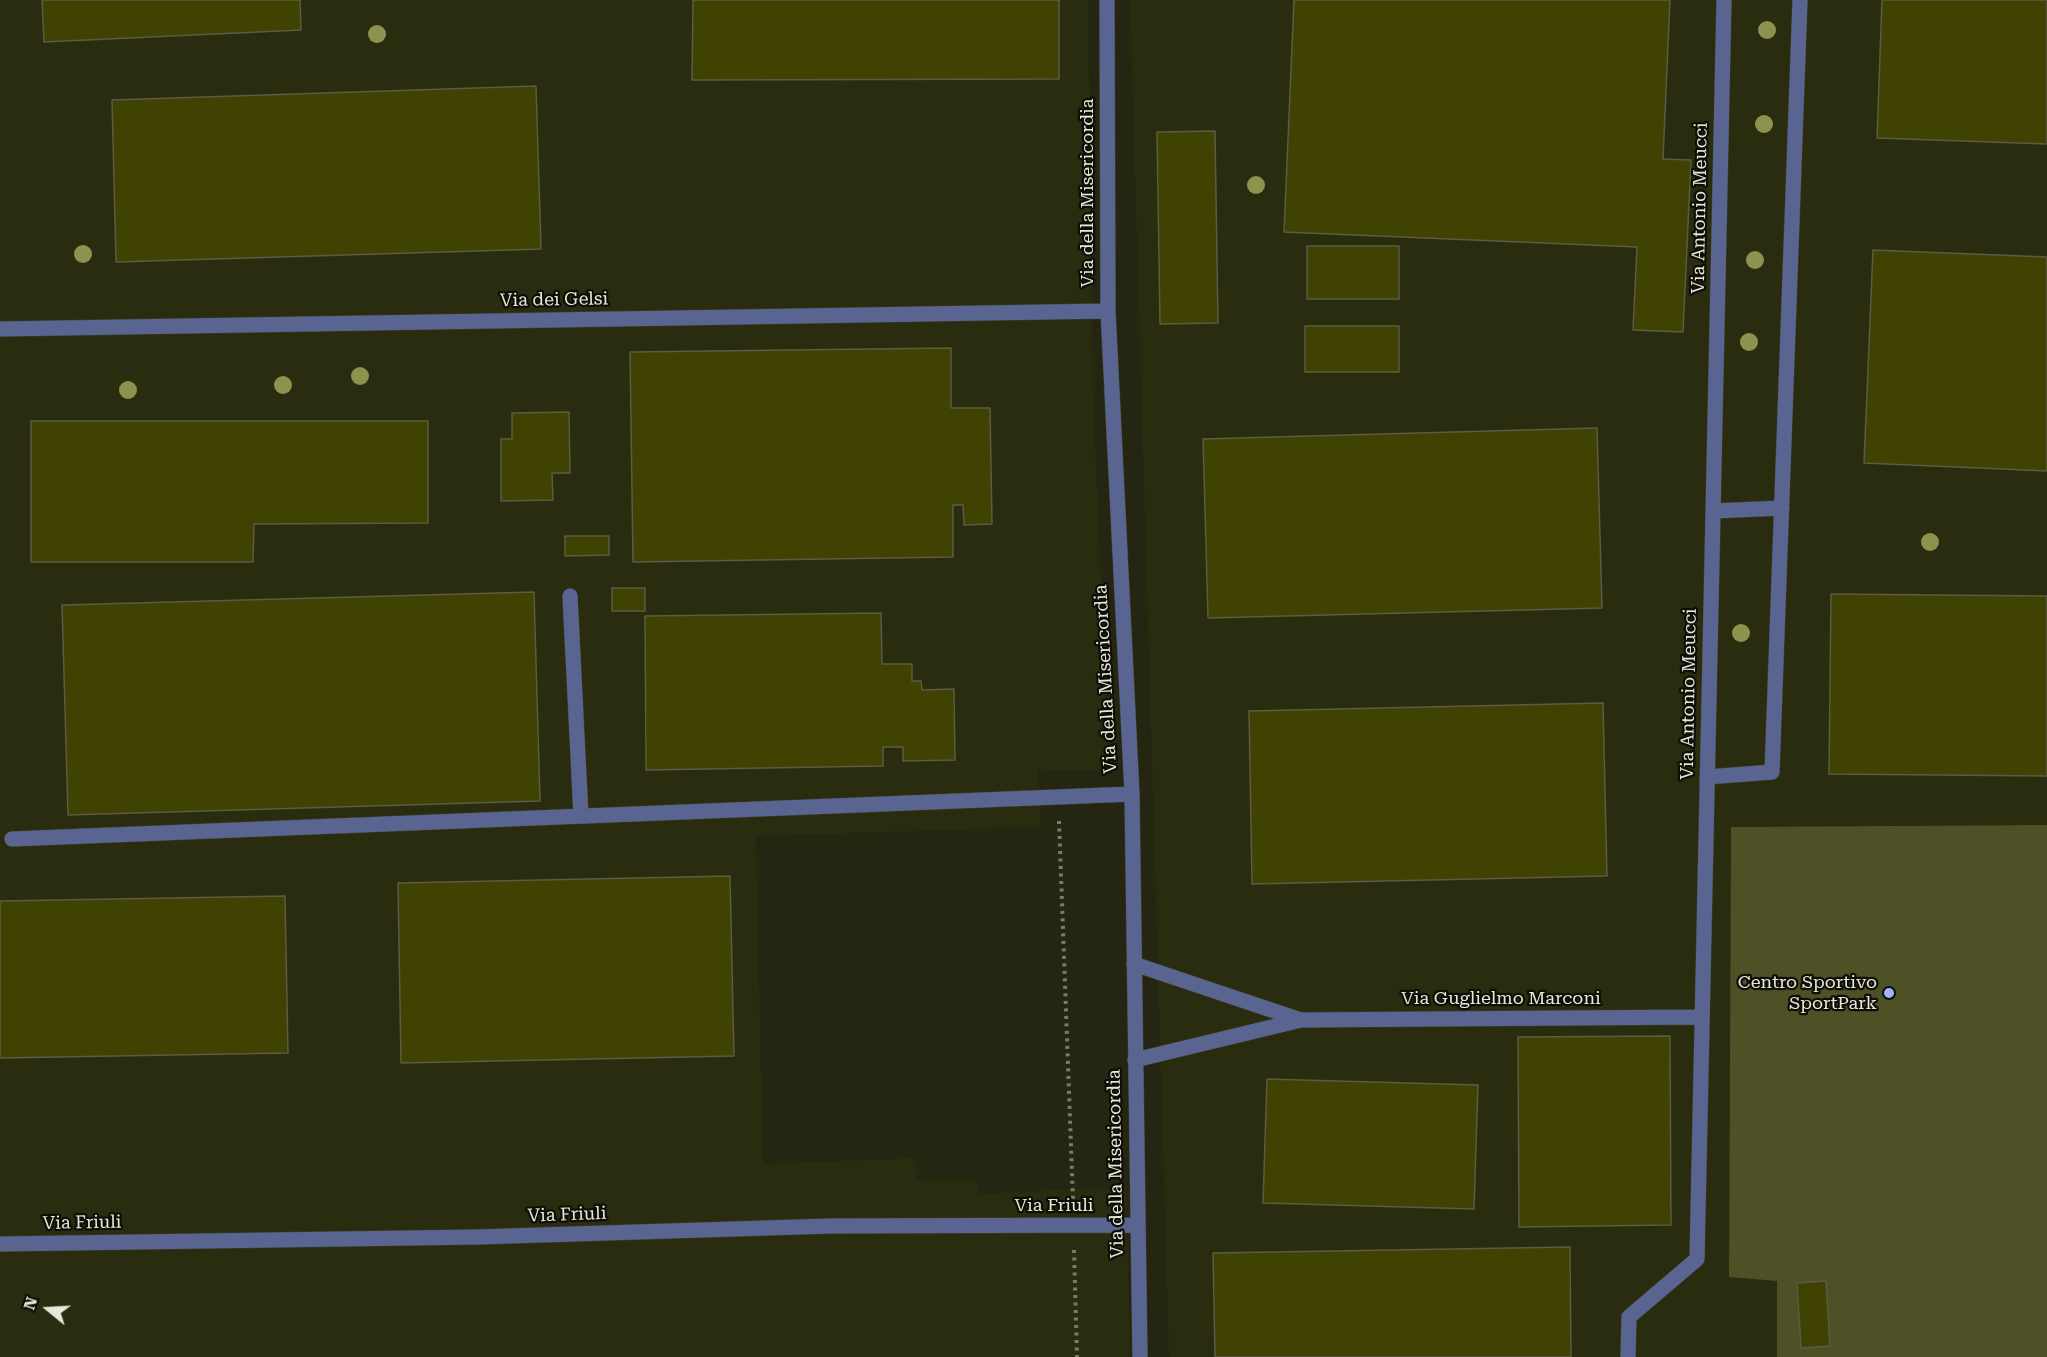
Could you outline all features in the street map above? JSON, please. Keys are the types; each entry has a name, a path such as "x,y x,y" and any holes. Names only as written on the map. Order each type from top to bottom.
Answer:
{"street":[{"name":"Via della Misericordia","path":"1107,0 1108,311 1131,794 1136,1225 1140,1357"},
{"name":"Via Antonio Meucci","path":"1628,1357 1629,1317 1697,1260 1724,0"},
{"path":"1707,777 1772,772 1800,0"},
{"name":"Via dei Gelsi","path":"0,329 1108,311"},
{"path":"1713,511 1782,508"},
{"path":"570,596 581,816"},
{"path":"12,839 1131,794"},
{"name":"Via Guglielmo Marconi","path":"1134,964 1301,1020"},
{"name":"Via Guglielmo Marconi","path":"1135,1060 1301,1020 1702,1017"},
{"name":"Via Friuli","path":"0,1244 477,1237 830,1226 1136,1225"}],"path":[{"path":"1059,796 1077,1357"}],"shaded area":[{"path":"0,0 1088,0 1093,393 1109,770 1038,771 1041,827 756,836 763,1164 916,1158 917,1180 976,1180 978,1194 1126,1187 1130,1357 0,1357"},
{"path":"1130,0 2047,0 2047,825 1731,827 1729,1277 1777,1281 1777,1357 1169,1357"},
{"name":"Centro Sportivo SportPark","path":"2047,825 2047,1357 1777,1357 1777,1281 1729,1277 1731,827"}],"building":[{"path":"42,0 300,0 301,30 44,42"},
{"path":"693,0 1059,0 1059,79 692,80"},
{"path":"1294,0 1670,0 1663,159 1691,160 1683,332 1633,330 1637,247 1284,232"},
{"path":"1882,0 2047,0 2047,144 1877,138"},
{"path":"536,86 541,249 116,262 112,100"},
{"path":"1215,131 1218,323 1160,324 1157,132"},
{"path":"1307,246 1399,246 1399,299 1307,299"},
{"path":"1873,250 2047,257 2047,471 1864,463"},
{"path":"1305,326 1399,326 1399,372 1305,372"},
{"path":"951,348 951,408 990,408 992,524 964,525 963,505 953,505 953,557 633,562 630,352"},
{"path":"569,412 570,473 552,473 553,500 501,501 501,439 512,439 512,413"},
{"path":"31,421 428,421 428,523 254,524 253,562 31,562"},
{"path":"1597,428 1602,608 1208,618 1203,439"},
{"path":"565,536 609,536 609,555 565,556"},
{"path":"612,588 645,588 645,611 612,611"},
{"path":"534,592 540,801 68,815 62,605"},
{"path":"1831,594 2047,596 2047,776 1829,774"},
{"path":"881,613 882,664 912,664 912,681 921,681 922,690 954,689 955,760 903,761 903,747 883,747 883,766 646,770 645,616"},
{"path":"1603,703 1607,876 1252,884 1249,711"},
{"path":"730,876 734,1056 401,1063 398,883"},
{"path":"285,896 288,1053 0,1058 0,901"},
{"path":"1670,1036 1671,1225 1519,1227 1518,1037"},
{"path":"1267,1079 1478,1085 1474,1209 1263,1203"},
{"path":"1570,1247 1571,1357 1215,1357 1213,1253"},
{"path":"1826,1281 1830,1346 1801,1348 1797,1283"}],"place":[{"name":"Centro Sportivo SportPark","path":"1889,993"}]}
